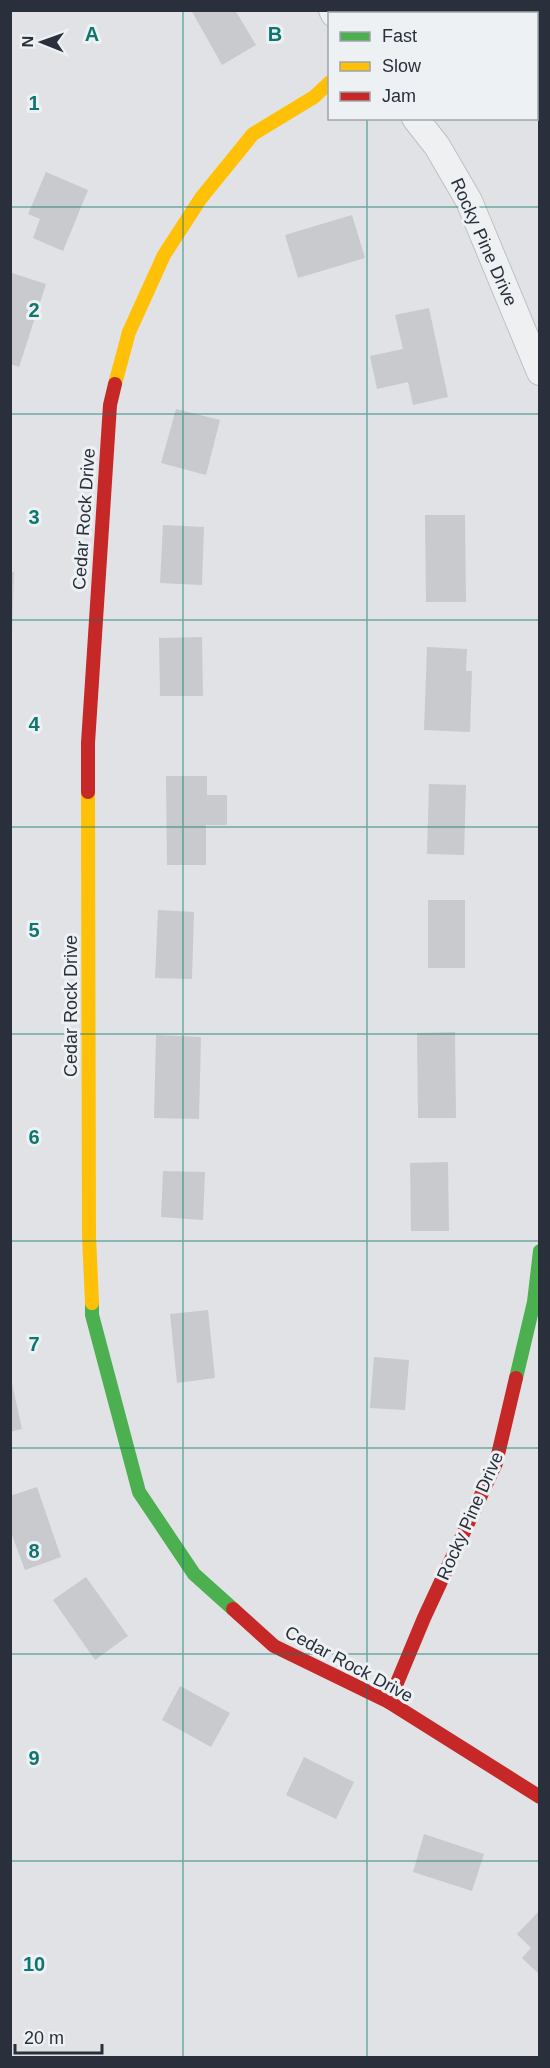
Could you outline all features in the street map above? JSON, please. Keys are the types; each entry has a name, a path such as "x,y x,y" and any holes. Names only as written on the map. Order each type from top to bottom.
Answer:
{"street":[{"name":"Cedar Rock Drive","path":"328,84 314,97 253,134 201,198 164,255 129,332 110,405 88,743 89,1236 92,1315 139,1492 194,1574 274,1646 389,1702 540,1797"},
{"name":"Rocky Pine Drive","path":"417,120 437,146 469,201 540,372"},
{"name":"Rocky Pine Drive","path":"389,1702 424,1618 496,1464 534,1302 540,1251"}],"building":[{"path":"191,10 235,10 256,45 222,65"},
{"path":"46,172 88,190 63,251 33,238 40,219 28,214"},
{"path":"352,215 365,258 298,278 285,235"},
{"path":"12,273 46,284 19,367 10,364"},
{"path":"429,308 448,397 413,405 408,382 377,389 370,356 403,349 395,315"},
{"path":"176,409 220,420 206,475 161,463"},
{"path":"425,515 465,515 466,602 426,602"},
{"path":"163,525 204,527 202,585 160,583"},
{"path":"10,572 14,572 12,631 10,631"},
{"path":"202,637 203,696 160,696 159,638"},
{"path":"427,647 467,649 466,671 472,671 470,732 424,730"},
{"path":"166,776 207,776 207,795 227,795 227,825 206,825 206,865 167,865"},
{"path":"429,784 466,785 464,855 427,854"},
{"path":"428,900 465,900 465,968 428,968"},
{"path":"158,910 194,912 192,979 155,978"},
{"path":"455,1032 456,1118 418,1118 417,1033"},
{"path":"156,1035 201,1037 199,1119 154,1118"},
{"path":"448,1162 449,1231 411,1231 410,1163"},
{"path":"163,1171 205,1172 203,1220 161,1217"},
{"path":"208,1310 215,1378 177,1383 170,1314"},
{"path":"374,1357 409,1360 405,1410 370,1408"},
{"path":"10,1380 22,1429 10,1432"},
{"path":"37,1487 61,1557 25,1570 10,1530 10,1496"},
{"path":"86,1577 128,1636 95,1660 53,1600"},
{"path":"180,1686 230,1713 211,1747 162,1720"},
{"path":"304,1757 354,1782 336,1819 286,1795"},
{"path":"424,1834 484,1854 472,1891 413,1872"},
{"path":"540,1910 540,1975 522,1958 531,1948 517,1934"}],"traffic: fast":[{"path":"516,1378 534,1302 540,1251"},
{"path":"92,1303 92,1315 139,1492 194,1574 233,1609"}],"traffic: slow":[{"path":"115,384 129,332 164,255 201,198 253,134 314,97 328,84"},
{"path":"88,792 89,1236 92,1303"}],"traffic: jam":[{"path":"88,792 88,743 110,405 115,384"},
{"path":"389,1702 424,1618 496,1463 516,1378"},
{"path":"233,1609 274,1646 389,1702 540,1797"}]}
